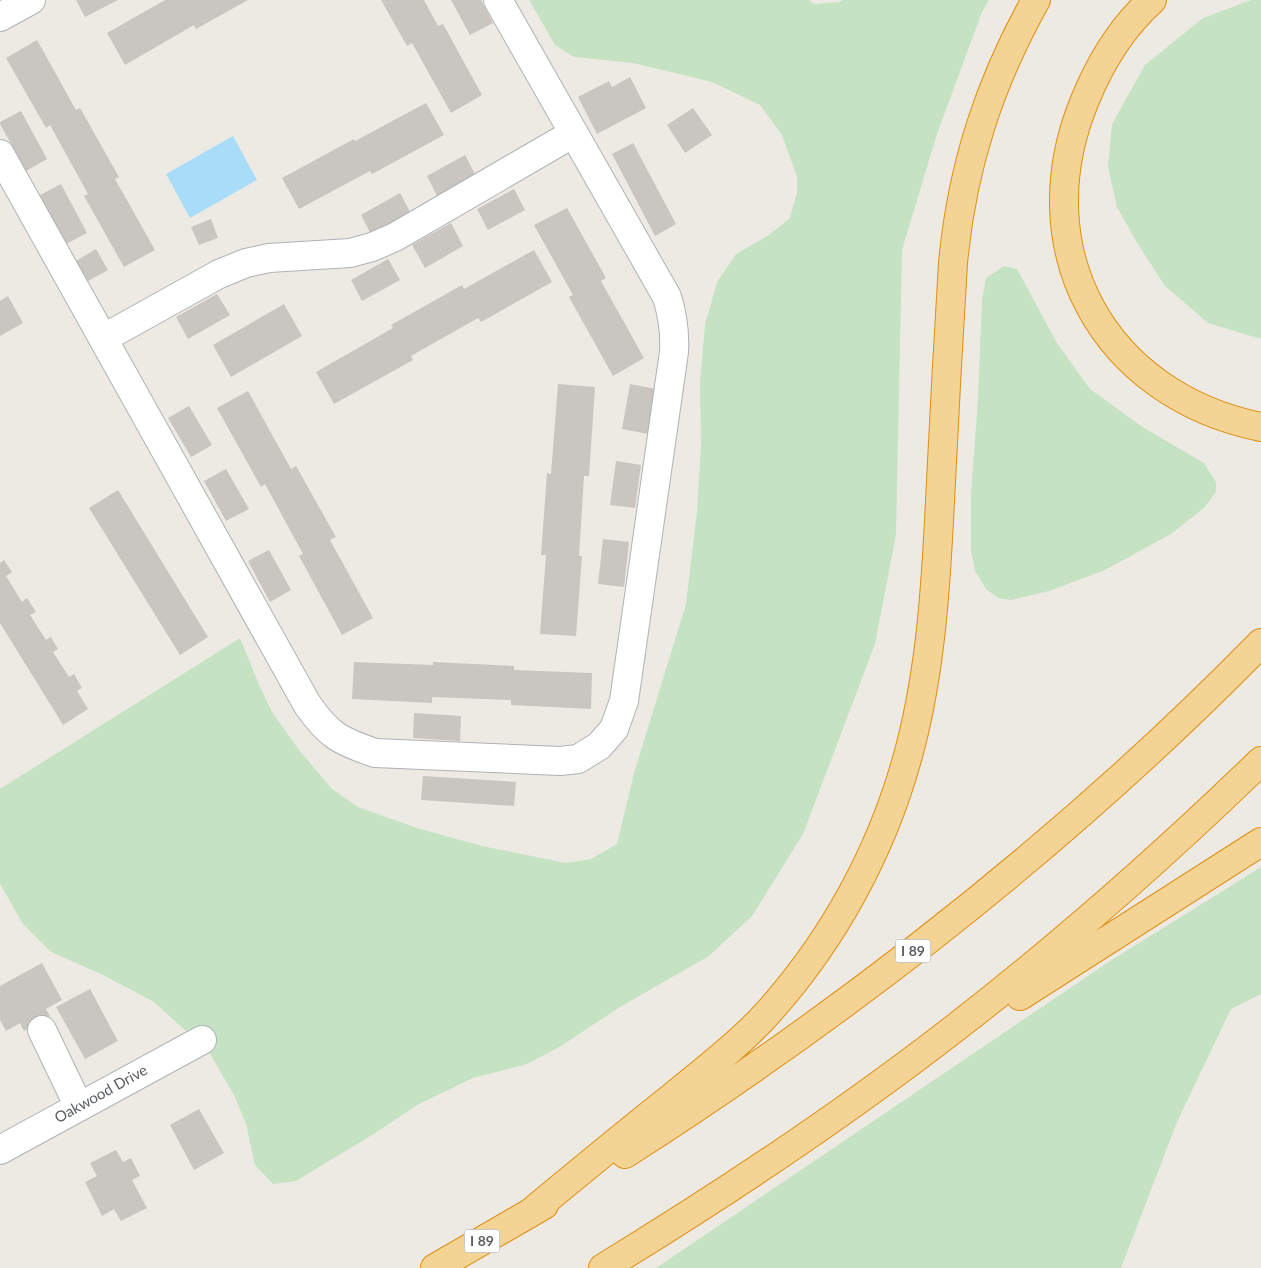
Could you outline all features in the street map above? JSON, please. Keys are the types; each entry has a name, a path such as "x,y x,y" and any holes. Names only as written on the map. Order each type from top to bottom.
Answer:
{"highway":[{"path":"529,1214 720,1057 761,1020 802,972 823,941 842,912 874,851 887,819 910,749 925,675 937,558 957,225 964,184 974,144 1000,74 1036,0"},
{"path":"1152,0 1129,24 1114,44 1090,87 1081,110 1067,158 1064,183 1064,228 1069,252 1076,275 1098,320 1113,342 1131,362 1152,380 1196,406 1220,416 1261,427"},
{"name":"I 89","path":"435,1268 529,1214 684,1117 818,1024 896,965 1022,863 1087,806 1208,696 1261,643"},
{"path":"603,1268 736,1184 869,1092 947,1034 1037,962 1154,861 1261,761"},
{"path":"869,1092 1261,842"}],"street":[{"path":"0,17 31,0"},
{"path":"0,154 307,704 320,723 335,736 353,746 375,753 560,761 578,759 600,746 614,729 624,702 674,352 674,329 667,297 498,0"},
{"path":"104,338 219,274 246,263 270,258 350,253 372,247 395,237 574,133"},
{"path":"42,1030 78,1107"},
{"name":"Oakwood Drive","path":"0,1150 202,1040"}],"green space":[{"path":"529,0 809,0 814,4 843,0 989,0 982,12 937,134 902,250 896,535 875,644 803,834 752,916 709,956 620,1007 561,1046 527,1064 473,1078 419,1104 296,1181 273,1184 255,1165 246,1124 235,1097 209,1052 154,1002 101,974 51,952 23,924 0,884 0,789 240,638 272,712 299,750 332,789 358,807 417,828 482,846 566,863 591,859 617,844 634,773 686,604 697,511 701,445 700,382 705,325 717,282 736,254 769,235 790,218 797,192 797,177 782,135 760,105 712,82 633,63 574,57 555,45"},
{"path":"1251,0 1261,0 1261,339 1208,323 1165,286 1117,207 1108,167 1112,124 1145,65 1203,18"},
{"path":"1004,266 1017,269 1057,343 1090,389 1144,428 1204,463 1216,482 1216,492 1204,508 1171,534 1105,570 1049,591 1011,600 998,598 986,589 975,571 971,551 971,492 978,399 982,299 986,278"},
{"path":"1261,867 1261,994 1231,1009 1177,1122 1121,1268 656,1268 1107,963"}],"water":[{"path":"233,136 257,180 190,218 166,174"}],"building":[{"path":"76,0 118,0 85,17"},
{"path":"165,0 248,0 196,29 194,25 125,65 107,33"},
{"path":"381,0 424,0 438,26 443,24 482,95 451,113 412,43 407,46"},
{"path":"451,0 481,0 493,23 470,35"},
{"path":"37,40 76,110 80,108 119,177 115,179 155,250 124,267 84,196 88,194 50,125 46,128 6,58"},
{"path":"630,77 646,108 597,134 578,97 609,81 612,87"},
{"path":"426,103 444,135 372,174 370,171 299,209 282,178"},
{"path":"693,108 712,135 685,153 667,125"},
{"path":"21,111 47,159 26,171 0,124 0,122"},
{"path":"633,143 676,224 655,236 612,154"},
{"path":"465,155 476,176 437,196 427,176"},
{"path":"61,184 87,233 66,244 40,195"},
{"path":"514,189 525,210 488,230 477,209"},
{"path":"400,193 410,212 371,234 361,215"},
{"path":"567,208 606,278 601,281 644,358 613,376 569,297 573,295 534,225"},
{"path":"211,219 218,238 199,245 191,227"},
{"path":"451,223 463,246 425,268 412,245"},
{"path":"96,249 108,270 88,281 76,261"},
{"path":"534,250 552,282 481,322 478,318 411,356 413,360 334,404 316,372 393,328 391,325 462,285 464,289"},
{"path":"388,259 400,280 362,301 351,280"},
{"path":"217,294 230,315 188,339 176,317"},
{"path":"8,296 23,323 0,336 0,301"},
{"path":"284,304 302,336 231,377 213,345"},
{"path":"558,384 595,387 589,476 584,476 579,556 582,556 576,636 540,634 546,555 541,555 547,473 551,474"},
{"path":"630,384 656,389 648,434 622,429"},
{"path":"248,391 291,469 296,466 336,537 330,540 373,618 342,635 299,556 303,554 265,484 261,487 217,408"},
{"path":"189,406 212,445 191,457 168,418"},
{"path":"616,461 641,465 635,508 610,505"},
{"path":"226,469 249,509 226,521 204,481"},
{"path":"118,490 208,637 180,655 89,508"},
{"path":"603,539 629,542 624,587 598,584"},
{"path":"269,550 291,590 270,602 248,561"},
{"path":"4,560 12,572 6,576 22,602 27,598 36,612 30,615 46,640 51,637 58,649 53,652 69,677 74,674 82,688 77,691 88,709 63,725 0,623 0,563"},
{"path":"354,662 433,665 433,662 514,666 514,670 592,673 591,709 511,705 511,700 432,697 432,703 352,699"},
{"path":"414,713 461,716 460,741 413,738"},
{"path":"423,776 516,782 514,806 421,800"},
{"path":"42,963 62,1000 46,1009 50,1016 24,1031 20,1023 6,1031 0,1020 0,986"},
{"path":"90,989 118,1041 85,1059 56,1007"},
{"path":"199,1109 224,1153 194,1170 170,1125"},
{"path":"116,1150 123,1162 131,1158 140,1176 132,1180 147,1208 121,1221 114,1209 102,1216 85,1182 97,1176 90,1163"}]}
